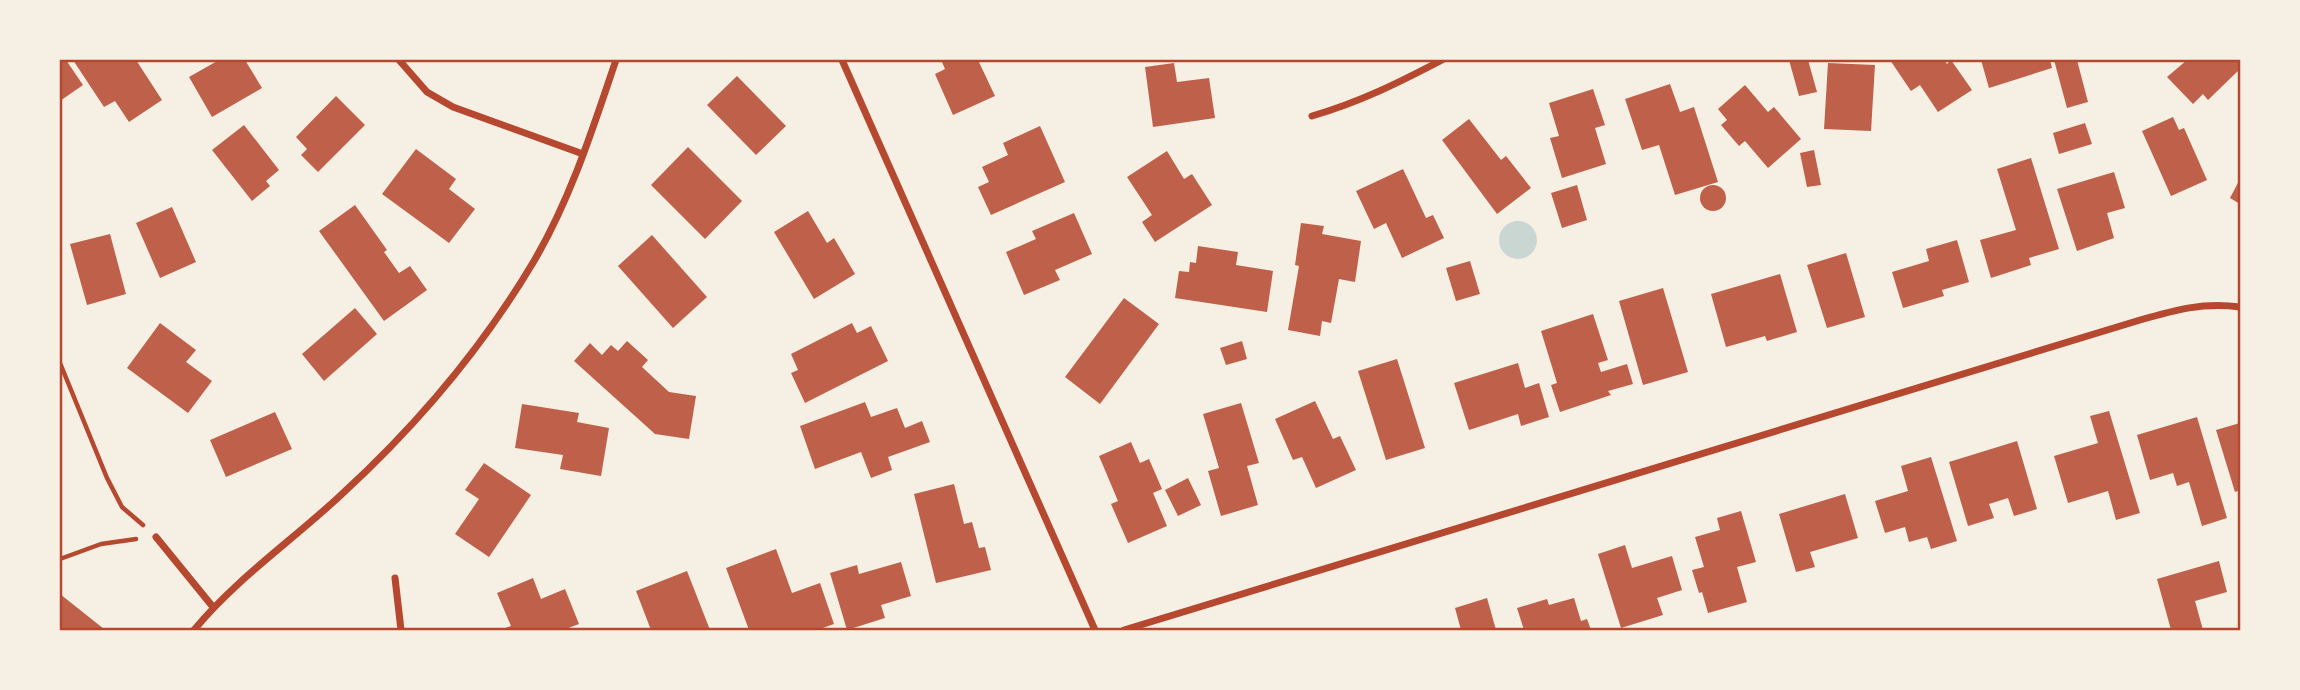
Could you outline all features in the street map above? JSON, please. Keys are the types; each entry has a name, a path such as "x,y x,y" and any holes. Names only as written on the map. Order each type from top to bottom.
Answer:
{"street":[{"path":"399,60 427,92 453,107 583,154"},
{"path":"194,631 213,607 341,496 388,449 443,388 496,320 535,259 583,154 616,60"},
{"path":"842,60 1095,631"},
{"path":"1312,116 1378,93 1441,60"},
{"path":"1124,631 2140,320 2185,308 2218,304 2241,307"},
{"path":"156,537 213,607"},
{"path":"395,578 401,631"}],"path":[{"path":"60,363 107,478 122,507 156,537"},
{"path":"60,558 101,544 156,537"}],"shaded area":[{"path":"1518,221 1531,227 1537,240 1531,253 1518,259 1505,253 1499,240 1505,227"}],"building":[{"path":"60,60 66,60 83,85 60,101"},
{"path":"73,60 136,60 162,100 129,122 115,101 104,107"},
{"path":"219,60 245,60 262,88 212,117 189,77"},
{"path":"941,60 978,60 995,96 953,115 935,74 945,69"},
{"path":"1789,60 1808,60 1817,92 1799,96"},
{"path":"1890,60 1944,60 1947,64 1951,60 1972,90 1938,112 1920,85 1911,91"},
{"path":"1981,60 2050,60 2052,68 1989,88"},
{"path":"2054,60 2077,60 2088,102 2067,108"},
{"path":"2187,60 2240,60 2240,69 2208,100 2203,94 2193,104 2167,77"},
{"path":"1174,63 1177,82 1209,78 1215,118 1153,127 1145,67"},
{"path":"1828,63 1875,65 1871,131 1824,129"},
{"path":"737,76 786,126 756,155 707,105"},
{"path":"1670,84 1680,112 1694,107 1718,182 1675,195 1659,145 1642,150 1625,99"},
{"path":"1745,85 1768,112 1774,107 1801,139 1768,168 1745,141 1739,146 1721,125 1727,120 1718,109"},
{"path":"1593,89 1605,125 1595,128 1606,164 1562,178 1550,138 1559,136 1549,103"},
{"path":"336,96 365,125 318,172 301,155 307,149 296,137"},
{"path":"2173,117 2179,130 2184,128 2207,180 2171,196 2142,131"},
{"path":"1469,119 1501,160 1506,156 1531,188 1497,214 1442,140"},
{"path":"2085,123 2092,144 2059,154 2053,133"},
{"path":"244,125 279,170 266,181 270,186 252,201 212,150"},
{"path":"1040,126 1065,182 991,215 978,187 989,182 982,167 1008,155 1003,143"},
{"path":"688,147 742,201 705,239 651,185"},
{"path":"416,149 456,179 449,189 475,209 449,243 382,194"},
{"path":"1814,150 1821,185 1807,187 1800,153"},
{"path":"1167,151 1184,179 1192,174 1212,205 1155,242 1142,222 1152,215 1127,177"},
{"path":"2031,158 2059,249 2029,258 2031,265 1991,278 1980,240 2016,230 1997,169"},
{"path":"1403,169 1426,218 1433,215 1444,238 1402,258 1386,223 1374,229 1356,191"},
{"path":"2114,172 2125,208 2107,213 2114,238 2077,251 2057,189"},
{"path":"2240,179 2240,204 2230,198"},
{"path":"1577,185 1587,220 1562,228 1551,193"},
{"path":"1713,185 1722,189 1726,198 1722,207 1713,211 1704,207 1700,198 1704,189"},
{"path":"355,205 387,250 384,252 399,273 410,266 427,290 384,321 319,231"},
{"path":"172,207 196,262 160,278 136,223"},
{"path":"808,211 827,243 834,238 855,274 814,299 774,232"},
{"path":"1074,213 1092,254 1055,270 1060,280 1024,295 1006,252 1036,239 1032,231"},
{"path":"1301,223 1324,226 1322,234 1361,241 1355,282 1339,279 1331,323 1322,321 1320,336 1288,330 1299,266 1295,265"},
{"path":"110,234 126,294 87,305 70,244"},
{"path":"652,235 707,297 673,328 618,266"},
{"path":"1957,240 1969,282 1942,290 1944,296 1903,308 1892,272 1929,261 1926,249"},
{"path":"1198,246 1238,252 1236,265 1273,271 1267,312 1175,298 1179,271 1189,272 1190,262 1196,263"},
{"path":"1846,253 1865,317 1827,328 1807,265"},
{"path":"1470,261 1480,294 1456,301 1446,268"},
{"path":"1780,274 1797,332 1767,341 1765,336 1726,347 1711,294"},
{"path":"1663,288 1688,372 1643,385 1619,301"},
{"path":"1124,298 1159,324 1100,404 1065,377"},
{"path":"355,308 377,334 324,381 302,354"},
{"path":"1593,314 1608,360 1598,363 1601,372 1627,364 1633,384 1608,391 1611,395 1560,412 1551,385 1557,383 1541,331"},
{"path":"160,323 196,350 186,362 212,381 188,413 127,368"},
{"path":"852,323 857,333 871,326 888,361 805,403 791,373 798,370 791,354"},
{"path":"627,341 648,360 642,367 669,392 696,396 689,439 655,434 574,361 590,343 602,355 611,345 618,351"},
{"path":"1242,341 1247,359 1226,365 1220,348"},
{"path":"1397,359 1425,448 1386,460 1358,371"},
{"path":"1518,363 1525,388 1539,383 1549,417 1521,426 1518,414 1469,430 1454,383"},
{"path":"1315,401 1333,439 1340,436 1356,470 1316,488 1302,457 1293,460 1275,419"},
{"path":"865,402 871,417 897,408 905,428 922,421 930,442 888,457 892,470 871,478 861,452 815,469 800,426"},
{"path":"1241,403 1259,463 1247,466 1258,505 1221,516 1208,471 1219,468 1203,414"},
{"path":"522,404 579,413 577,422 609,428 601,476 560,469 563,455 515,448"},
{"path":"2109,411 2140,513 2116,520 2108,491 2068,503 2054,456 2098,443 2090,416"},
{"path":"275,412 292,449 226,477 210,440"},
{"path":"2197,417 2227,518 2202,526 2189,482 2177,486 2173,473 2150,480 2137,435"},
{"path":"2240,423 2240,490 2235,492 2216,430"},
{"path":"2017,441 2037,509 2014,516 2008,498 1989,504 1994,518 1968,526 1949,462"},
{"path":"1131,442 1140,463 1149,459 1162,489 1153,493 1167,526 1128,543 1111,504 1118,501 1099,456"},
{"path":"1931,457 1957,541 1931,549 1927,537 1909,542 1905,527 1885,533 1875,501 1908,491 1901,466"},
{"path":"484,463 531,495 489,557 455,534 479,499 465,490"},
{"path":"1188,478 1201,505 1178,516 1165,490"},
{"path":"954,484 964,524 972,522 979,548 985,547 991,570 936,583 914,494"},
{"path":"1845,494 1858,538 1810,552 1815,567 1796,572 1779,514"},
{"path":"1741,511 1756,562 1737,567 1747,602 1708,613 1692,570 1704,567 1695,537 1720,530 1717,518"},
{"path":"1625,545 1632,568 1672,556 1682,590 1657,598 1663,615 1621,628 1598,554"},
{"path":"776,549 792,593 820,583 834,624 817,630 749,630 726,568"},
{"path":"2219,561 2227,592 2195,601 2203,630 2171,630 2157,579"},
{"path":"901,562 911,596 881,605 885,618 847,630 830,573 857,565 859,574"},
{"path":"687,571 710,630 651,630 636,591"},
{"path":"533,578 541,599 565,589 579,624 563,630 500,630 511,626 497,593"},
{"path":"60,594 104,629 60,630"},
{"path":"1487,598 1496,630 1461,630 1455,608"},
{"path":"1574,598 1581,621 1587,619 1591,630 1524,630 1517,608 1547,599 1549,605"}]}
